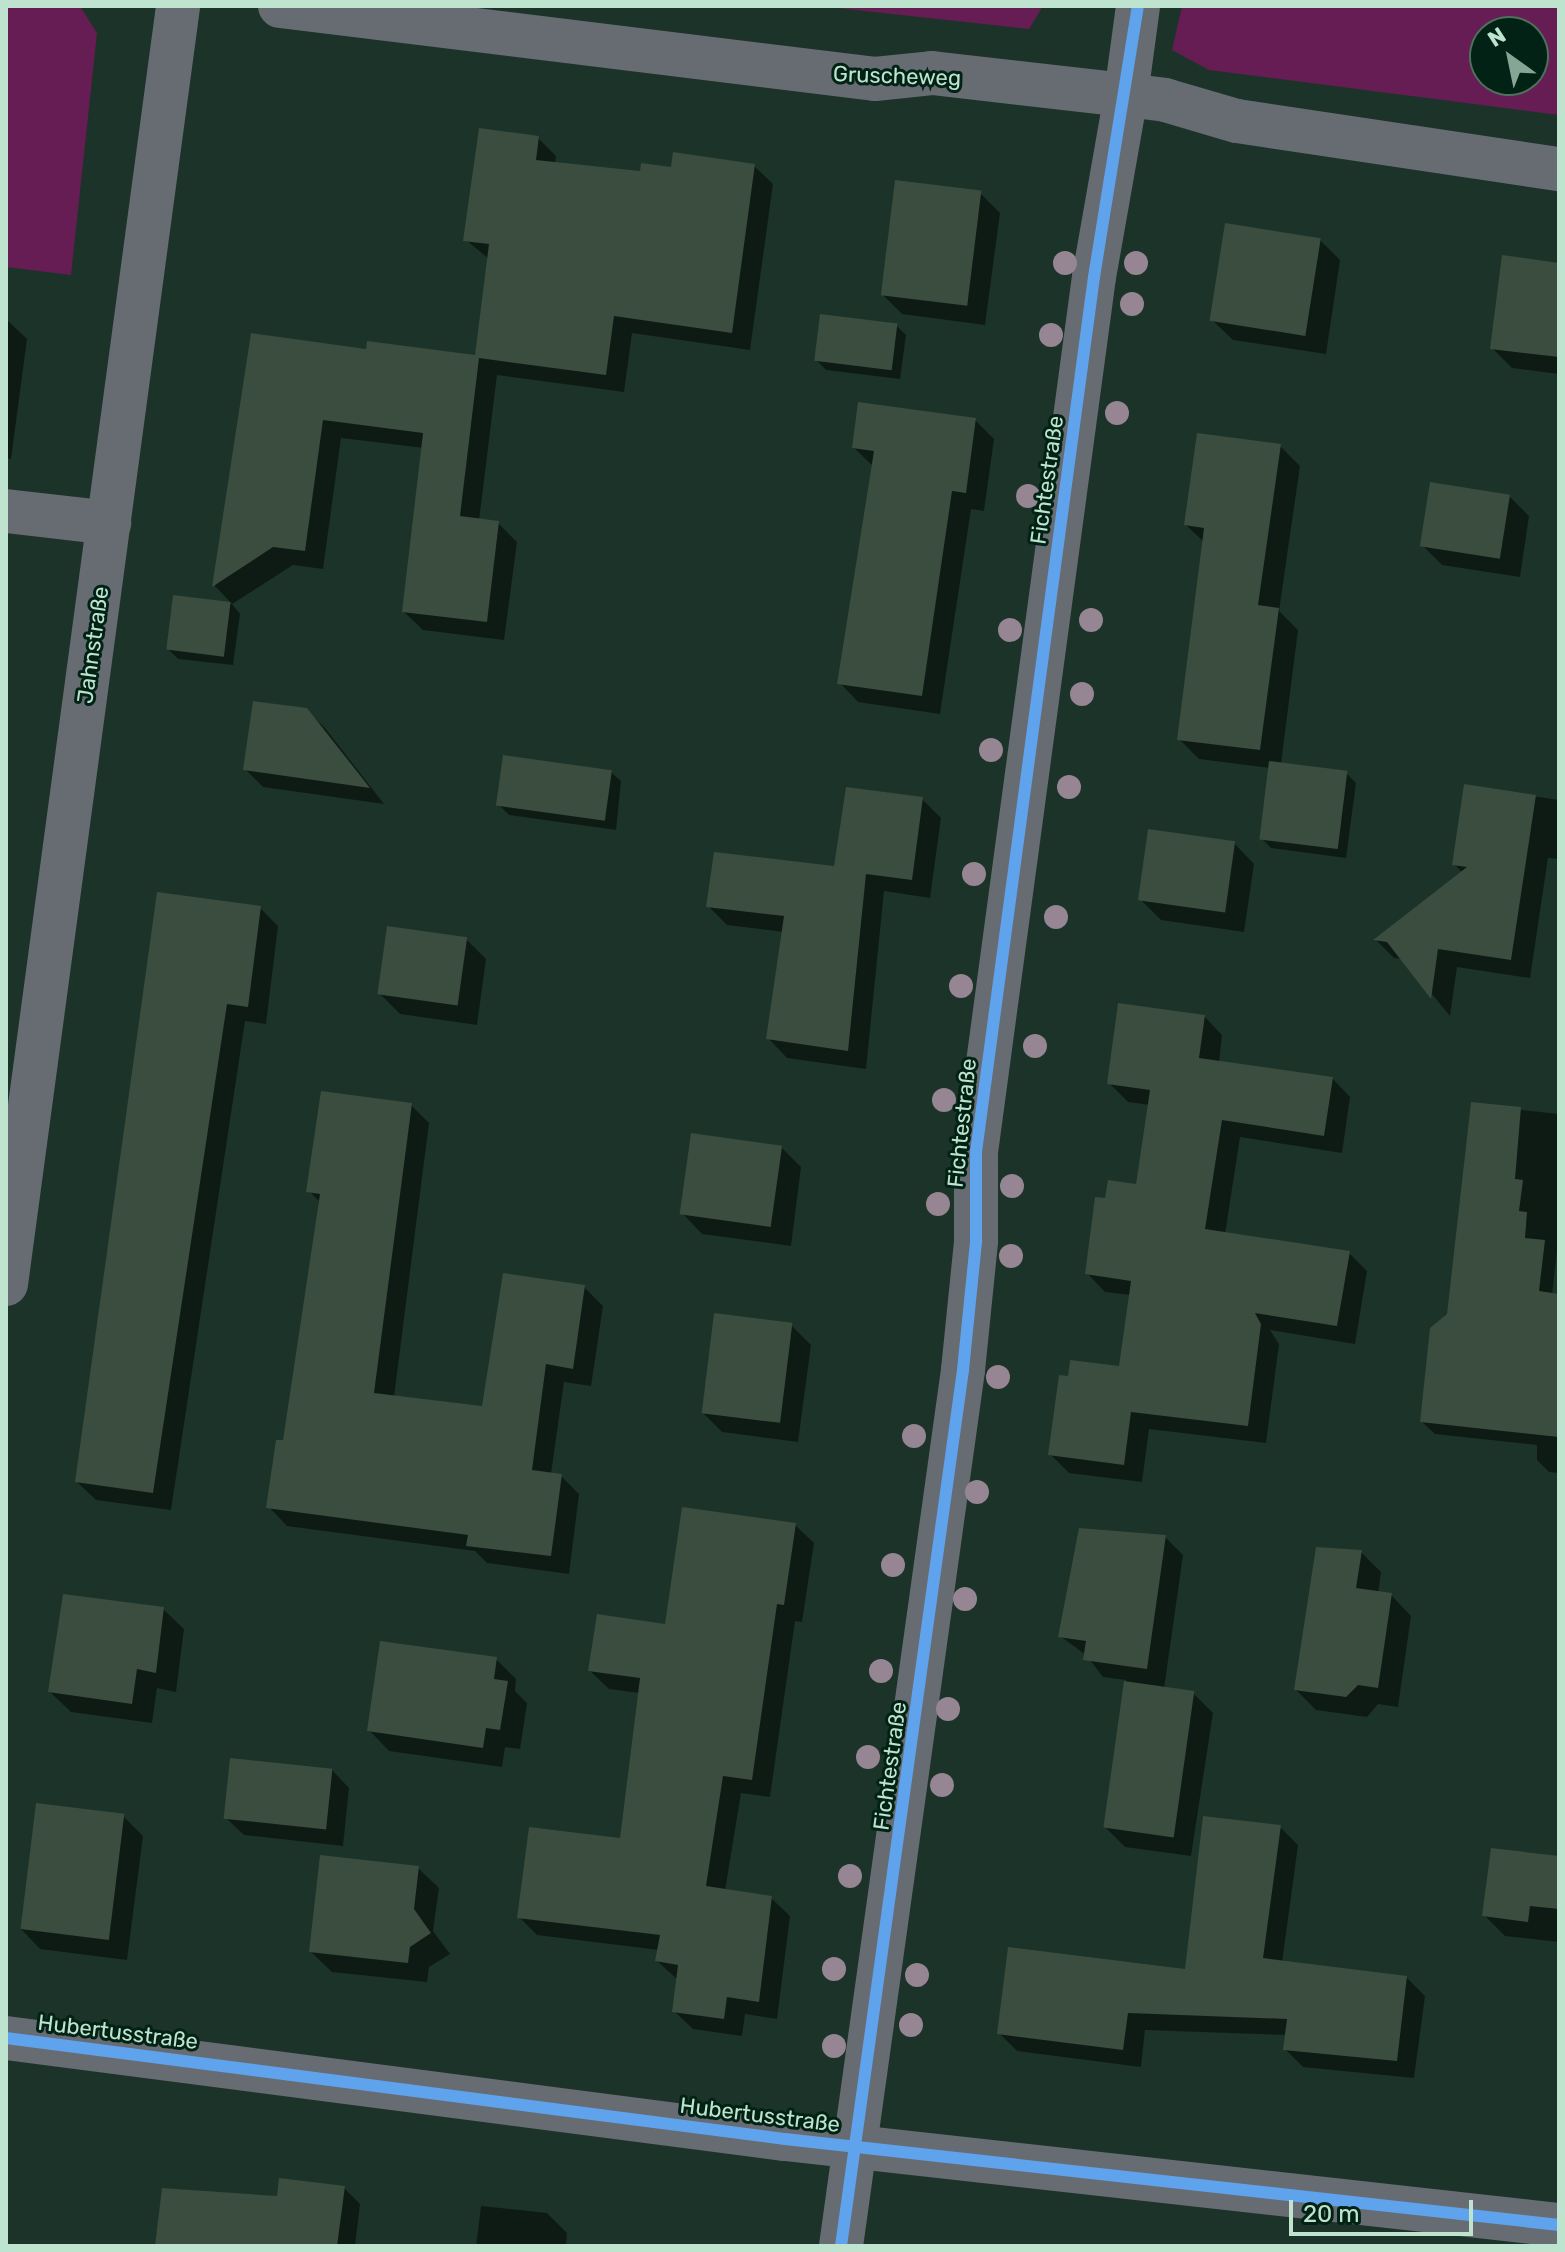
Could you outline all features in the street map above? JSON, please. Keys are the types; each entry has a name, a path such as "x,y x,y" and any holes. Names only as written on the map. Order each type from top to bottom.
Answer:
{"street":[{"name":"Jahnstraße","path":"6,1284 178,6"},
{"name":"Gruscheweg","path":"280,6 861,78 932,73 1126,95 1165,100 1237,121 1559,169"},
{"name":"Fichtestraße","path":"841,2246 972,1300 976,1152 1094,277 1126,95 1138,6"},
{"path":"6,511 109,523"},
{"name":"Hubertusstraße","path":"6,2038 857,2147 1559,2225"}],"shaded area":[{"path":"6,6 80,6 97,33 71,275 6,267"},
{"path":"819,6 1043,6 1029,29"},
{"path":"1182,6 1559,6 1559,115 1209,70 1172,50"}],"building":[{"path":"479,128 539,136 536,160 640,171 641,163 671,167 673,152 755,164 732,333 614,316 606,375 479,358 460,516 499,521 487,622 402,612 423,433 323,420 305,551 273,547 212,587 251,333 366,349 367,341 475,355 489,244 463,241"},
{"path":"895,180 981,191 967,306 881,295"},
{"path":"1225,223 1321,238 1305,336 1210,321"},
{"path":"1502,255 1559,263 1559,357 1490,349"},
{"path":"820,314 897,324 892,370 814,361"},
{"path":"858,402 976,418 966,493 952,491 922,696 837,684 874,451 852,448"},
{"path":"1197,433 1281,444 1258,605 1279,608 1260,750 1177,740 1204,528 1184,525"},
{"path":"1430,482 1510,495 1500,559 1420,546"},
{"path":"173,595 231,602 224,657 166,650"},
{"path":"253,701 307,708 370,788 243,770"},
{"path":"503,755 612,770 605,821 496,806"},
{"path":"1269,761 1347,771 1338,849 1259,839"},
{"path":"1464,784 1536,795 1511,960 1438,949 1431,999 1387,942 1373,940 1467,867 1452,865"},
{"path":"846,787 923,797 912,880 866,874 848,1051 766,1039 784,916 706,907 714,852 834,866"},
{"path":"1148,829 1235,841 1225,913 1138,900"},
{"path":"157,892 261,906 248,1007 227,1004 153,1493 75,1482"},
{"path":"387,926 467,937 458,1006 377,994"},
{"path":"1118,1003 1205,1015 1199,1058 1333,1077 1324,1136 1222,1120 1205,1229 1350,1251 1337,1326 1255,1313 1261,1324 1248,1426 1131,1412 1124,1465 1048,1455 1059,1375 1068,1376 1070,1360 1119,1366 1131,1281 1085,1274 1095,1197 1105,1198 1108,1180 1136,1184 1150,1090 1107,1084"},
{"path":"321,1091 412,1103 374,1393 482,1406 503,1273 585,1285 573,1369 546,1364 532,1470 562,1474 551,1556 466,1546 468,1535 266,1508 276,1440 283,1440 320,1194 306,1192"},
{"path":"1471,1102 1521,1107 1515,1179 1523,1180 1519,1211 1527,1212 1525,1238 1545,1240 1539,1291 1559,1294 1559,1437 1420,1422 1430,1328 1447,1314"},
{"path":"691,1133 782,1146 771,1227 680,1214"},
{"path":"714,1313 792,1323 780,1423 702,1413"},
{"path":"682,1507 796,1523 784,1605 777,1604 752,1780 723,1776 706,1886 772,1896 759,2002 727,1997 724,2019 672,2012 678,1965 655,1961 660,1935 517,1918 529,1827 620,1838 640,1678 588,1671 597,1614 665,1624"},
{"path":"1079,1528 1166,1535 1147,1669 1083,1660 1086,1641 1058,1637"},
{"path":"1316,1547 1362,1550 1356,1588 1392,1593 1378,1688 1358,1685 1346,1697 1294,1690"},
{"path":"63,1594 164,1607 156,1673 137,1669 132,1704 48,1692"},
{"path":"380,1641 497,1657 494,1679 508,1681 500,1730 486,1728 483,1748 367,1731"},
{"path":"1124,1681 1194,1691 1174,1837 1103,1828"},
{"path":"230,1758 332,1769 326,1829 224,1819"},
{"path":"36,1803 124,1814 109,1940 21,1929"},
{"path":"1203,1816 1281,1825 1263,1958 1407,1976 1397,2061 1283,2050 1287,2019 1128,2013 1123,2050 997,2034 1008,1947 1185,1969"},
{"path":"1491,1848 1559,1856 1559,1909 1530,1906 1528,1922 1482,1916"},
{"path":"320,1855 419,1866 414,1909 431,1933 410,1947 408,1963 309,1952"},
{"path":"279,2178 345,2186 337,2246 155,2246 162,2188 277,2196"}],"cycle path":[{"path":"841,2246 963,1370 976,1241 976,1152 1094,277 1138,6"},
{"path":"6,2038 785,2139 1559,2225"}]}
